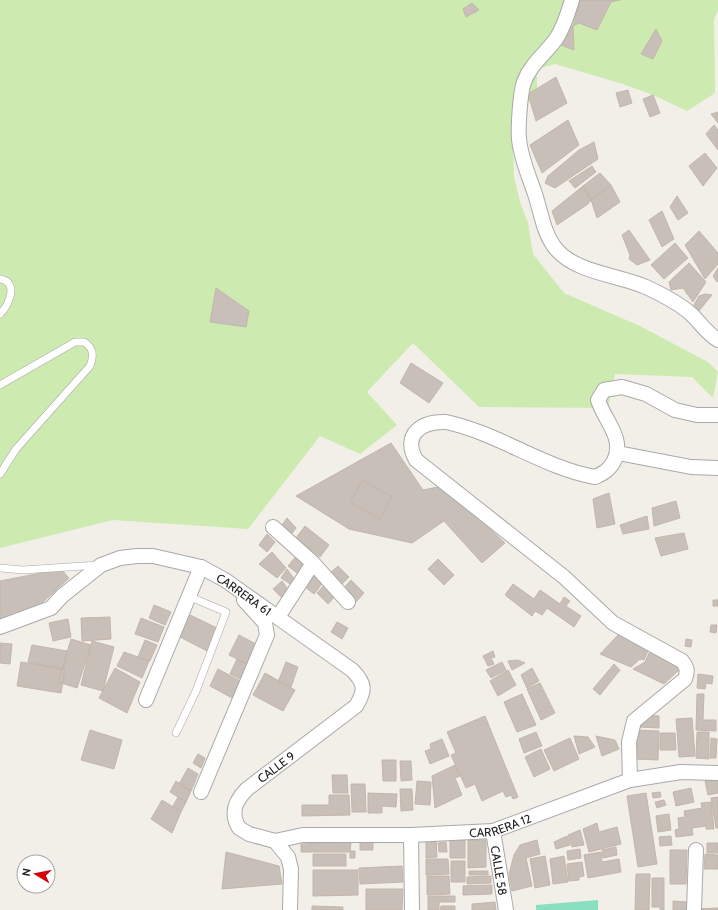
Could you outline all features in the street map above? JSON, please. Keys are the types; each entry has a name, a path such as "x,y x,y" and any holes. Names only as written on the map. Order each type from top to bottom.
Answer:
{"street":[{"path":"572,0 565,21 556,38 530,69 524,83 522,98 519,138 523,160 549,236 557,250 569,260 590,269 644,286 668,298 690,313 710,335 718,340"},
{"path":"630,780 629,742 634,721 685,679 688,673 687,667 682,661 613,623 564,577 421,464 412,452 410,444 414,434 420,427 436,422 446,422 501,440 562,467 595,477 608,471 618,453 618,441 602,412 598,400 604,390 622,387 646,394 675,410 697,415 718,415"},
{"path":"618,453 691,467 718,468"},
{"path":"273,527 313,563 348,602"},
{"name":"CARRERA 61","path":"0,627 51,608 62,596 100,565 120,558 137,556 171,560 201,567 225,580 352,670 360,678 363,688"},
{"path":"278,617 313,563"},
{"path":"146,700 201,567"},
{"path":"201,792 267,635 265,623 225,580"},
{"name":"CALLE 9","path":"275,841 249,834 239,828 234,812 238,799 247,789 356,706 362,696 363,688"},
{"name":"CARRERA 12","path":"275,841 303,835 412,835 493,831 630,780 681,772 718,773"},
{"name":"CALLE 58","path":"493,831 506,910"},
{"path":"412,835 412,910"},
{"path":"275,841 288,856 291,869 290,910"},
{"path":"694,910 696,850"}],"lane":[{"path":"0,279 8,282 11,289 5,309 0,314"},
{"path":"0,385 75,342 84,342 92,350 93,356 90,366 16,449 0,474"},
{"path":"0,568 24,570 100,565"},
{"path":"176,733 196,691 226,612 188,596"}],"green space":[{"path":"0,0 718,0 718,10 714,19 715,93 687,111 653,95 623,84 555,64 537,69 537,94 514,120 513,137 514,177 520,202 528,223 533,254 564,293 640,326 708,362 718,372 713,398 692,377 615,374 608,408 479,407 413,343 367,392 397,425 360,454 320,436 248,529 113,520 0,548"},
{"path":"598,900 598,910 536,910 536,905"}],"building":[{"path":"580,0 620,0 611,2 597,30 579,23 573,26"},
{"path":"472,3 479,10 466,17 463,9"},
{"path":"567,26 573,26 574,50 561,45"},
{"path":"656,29 662,41 653,59 641,54"},
{"path":"556,77 567,103 536,121 528,94"},
{"path":"628,90 632,103 620,107 616,93"},
{"path":"653,95 660,113 650,117 643,99"},
{"path":"718,112 718,123 711,114"},
{"path":"568,120 579,145 542,173 530,145"},
{"path":"714,125 718,130 718,150 706,134"},
{"path":"594,142 598,159 555,188 545,183 548,176 579,150"},
{"path":"705,153 717,168 703,186 689,166"},
{"path":"592,166 596,172 575,188 569,181"},
{"path":"600,173 611,185 591,200 583,186"},
{"path":"611,185 620,202 597,218 591,200"},
{"path":"583,186 591,200 588,204 557,225 552,211"},
{"path":"677,196 688,213 678,220 670,207"},
{"path":"662,211 674,239 662,247 649,220"},
{"path":"629,230 650,260 637,265 629,259 630,255 622,235"},
{"path":"699,231 718,253 718,264 705,279 685,245"},
{"path":"675,243 688,258 664,279 651,265"},
{"path":"689,263 706,282 693,302 683,288 671,290 669,282"},
{"path":"718,268 718,280 717,282 713,276"},
{"path":"216,288 249,311 246,327 210,322"},
{"path":"705,294 712,295 698,312 694,305 699,296"},
{"path":"411,363 443,383 429,403 400,383"},
{"path":"391,443 423,490 443,486 505,543 482,563 444,521 412,543 349,529 296,496"},
{"path":"362,480 392,497 380,519 350,502"},
{"path":"609,493 615,524 597,528 593,499"},
{"path":"676,501 680,518 654,526 652,508"},
{"path":"647,516 649,529 623,534 620,525"},
{"path":"287,518 296,528 290,536 280,528"},
{"path":"305,526 329,545 320,557 296,538"},
{"path":"684,533 688,549 661,556 655,538"},
{"path":"267,534 275,542 267,552 259,545"},
{"path":"272,552 286,568 277,578 259,564"},
{"path":"297,555 307,564 298,574 288,566"},
{"path":"438,559 454,575 444,585 428,569"},
{"path":"338,566 349,577 341,585 330,573"},
{"path":"61,569 69,578 31,613 0,624 0,581"},
{"path":"287,569 295,580 292,585 281,578"},
{"path":"312,571 324,581 314,594 301,584"},
{"path":"351,580 364,593 355,603 342,590"},
{"path":"282,581 290,592 285,601 273,589"},
{"path":"326,583 337,594 328,604 317,593"},
{"path":"513,584 534,599 540,590 560,604 564,597 570,601 566,606 581,616 574,627 547,608 542,615 535,611 532,616 505,595"},
{"path":"713,600 718,600 718,606 713,606"},
{"path":"154,605 171,612 165,625 149,618"},
{"path":"186,613 217,628 207,651 178,636"},
{"path":"110,617 111,639 82,641 81,618"},
{"path":"141,618 164,627 158,642 135,634"},
{"path":"68,619 71,637 53,641 49,623"},
{"path":"337,622 348,628 342,639 331,632"},
{"path":"711,625 717,625 716,633 710,632"},
{"path":"619,634 649,648 644,660 640,659 631,667 600,654"},
{"path":"239,635 256,644 247,664 229,655"},
{"path":"71,639 91,645 77,688 58,682"},
{"path":"686,639 692,640 691,647 685,646"},
{"path":"145,640 157,645 150,661 138,657"},
{"path":"92,641 114,647 103,691 81,685"},
{"path":"0,643 12,644 10,664 0,663"},
{"path":"32,645 67,651 63,670 28,662"},
{"path":"655,650 680,669 664,684 633,669 645,662 649,653"},
{"path":"493,651 495,657 491,658 494,664 488,666 483,656"},
{"path":"124,652 149,661 142,678 117,666"},
{"path":"237,659 247,664 240,679 230,674"},
{"path":"518,660 525,663 512,670 508,661"},
{"path":"21,662 65,669 61,693 17,686"},
{"path":"286,662 298,667 291,687 278,682"},
{"path":"502,662 506,670 491,678 486,670"},
{"path":"614,664 620,670 600,695 593,689"},
{"path":"115,668 140,682 127,713 99,698"},
{"path":"532,668 539,681 527,688 521,675"},
{"path":"218,669 240,681 232,698 210,686"},
{"path":"508,670 516,685 498,696 490,681"},
{"path":"265,673 295,690 283,711 253,695"},
{"path":"698,674 713,676 712,684 706,683 705,689 697,688"},
{"path":"540,683 555,713 541,720 527,689"},
{"path":"522,694 536,725 517,732 504,702"},
{"path":"697,694 704,694 703,720 716,720 716,731 696,730"},
{"path":"642,715 659,716 659,728 638,727"},
{"path":"485,716 518,797 513,799 511,795 506,797 503,791 482,801 475,784 466,788 451,755 456,753 447,732"},
{"path":"692,718 695,756 679,757 676,719"},
{"path":"90,730 122,740 114,769 81,760"},
{"path":"636,730 659,731 658,760 635,759"},
{"path":"536,732 542,746 524,753 519,739"},
{"path":"697,732 709,732 709,759 696,758"},
{"path":"660,733 675,733 676,750 660,750"},
{"path":"574,736 588,737 595,747 579,754"},
{"path":"596,736 615,740 619,749 602,756"},
{"path":"570,738 579,759 554,771 544,750"},
{"path":"711,738 717,739 716,758 710,758"},
{"path":"442,739 449,756 430,764 425,751 431,749 430,744"},
{"path":"541,749 550,769 534,777 525,757"},
{"path":"198,754 205,758 201,768 193,763"},
{"path":"382,760 396,760 396,781 383,781"},
{"path":"400,761 411,761 412,780 401,781"},
{"path":"455,765 460,776 455,778 462,795 435,808 432,776"},
{"path":"188,768 198,774 191,791 179,784"},
{"path":"332,775 347,775 348,793 333,793"},
{"path":"718,778 718,793 708,795 705,781"},
{"path":"176,781 191,791 186,802 170,792"},
{"path":"417,781 431,782 430,805 415,804"},
{"path":"351,784 365,784 366,812 352,812"},
{"path":"691,788 694,802 676,806 673,792"},
{"path":"400,789 412,789 413,810 401,811"},
{"path":"660,792 661,797 653,798 652,793"},
{"path":"368,793 397,794 396,807 382,806 382,813 368,813"},
{"path":"646,793 657,864 638,867 627,796"},
{"path":"329,795 349,795 350,815 302,816 302,805 329,805"},
{"path":"178,797 186,802 181,812 173,806"},
{"path":"718,797 718,828 716,828 711,798"},
{"path":"162,800 181,812 172,833 151,819"},
{"path":"664,800 666,805 657,808 655,802"},
{"path":"711,802 714,829 706,829 706,826 692,828 693,835 676,837 675,830 679,829 678,818 685,817 684,811 702,808 701,803"},
{"path":"669,814 671,830 658,832 656,816"},
{"path":"597,823 599,832 617,827 621,844 589,852 583,829"},
{"path":"580,830 584,845 572,847 568,835"},
{"path":"567,836 570,845 556,849 554,842"},
{"path":"671,836 672,845 660,846 659,837"},
{"path":"450,839 465,840 465,858 450,858"},
{"path":"436,840 437,857 426,858 426,841"},
{"path":"468,840 486,840 486,867 468,868"},
{"path":"537,840 540,854 526,858 532,886 512,891 509,874 514,855 520,845"},
{"path":"373,841 373,850 360,850 360,842"},
{"path":"351,842 350,852 301,852 301,844"},
{"path":"446,842 447,852 439,852 438,843"},
{"path":"707,843 718,843 718,853 707,853"},
{"path":"616,847 617,855 603,858 602,850"},
{"path":"580,849 581,858 568,860 567,851"},
{"path":"670,850 687,850 686,884 670,884"},
{"path":"350,851 355,851 355,858 350,858"},
{"path":"226,852 279,866 282,884 222,889"},
{"path":"601,852 602,862 619,859 621,872 588,878 584,855"},
{"path":"313,854 346,854 346,866 313,866"},
{"path":"705,854 718,855 718,869 704,869"},
{"path":"545,856 550,885 535,888 530,859"},
{"path":"564,856 568,882 553,884 550,859"},
{"path":"426,859 448,859 449,874 426,875"},
{"path":"451,861 465,861 465,882 451,882"},
{"path":"582,862 584,876 579,877 579,880 569,881 567,864"},
{"path":"402,866 403,882 360,884 359,868"},
{"path":"313,870 358,870 358,895 313,896"},
{"path":"469,871 488,871 488,875 469,875"},
{"path":"636,874 650,874 649,910 635,910"},
{"path":"427,876 449,876 450,894 427,895"},
{"path":"491,876 491,883 467,884 467,877"},
{"path":"652,878 664,878 664,910 660,910 660,907 652,907"},
{"path":"492,885 492,894 463,895 463,886"},
{"path":"366,889 403,889 402,910 366,910"},
{"path":"428,896 455,896 455,902 439,902 439,910 428,910"},
{"path":"673,901 687,902 687,910 673,910"},
{"path":"495,902 496,910 472,910 472,904"},
{"path":"312,906 343,907 343,910 312,910"},
{"path":"441,906 455,906 455,910 440,910"},
{"path":"718,908 718,910 696,910 696,909"}]}
